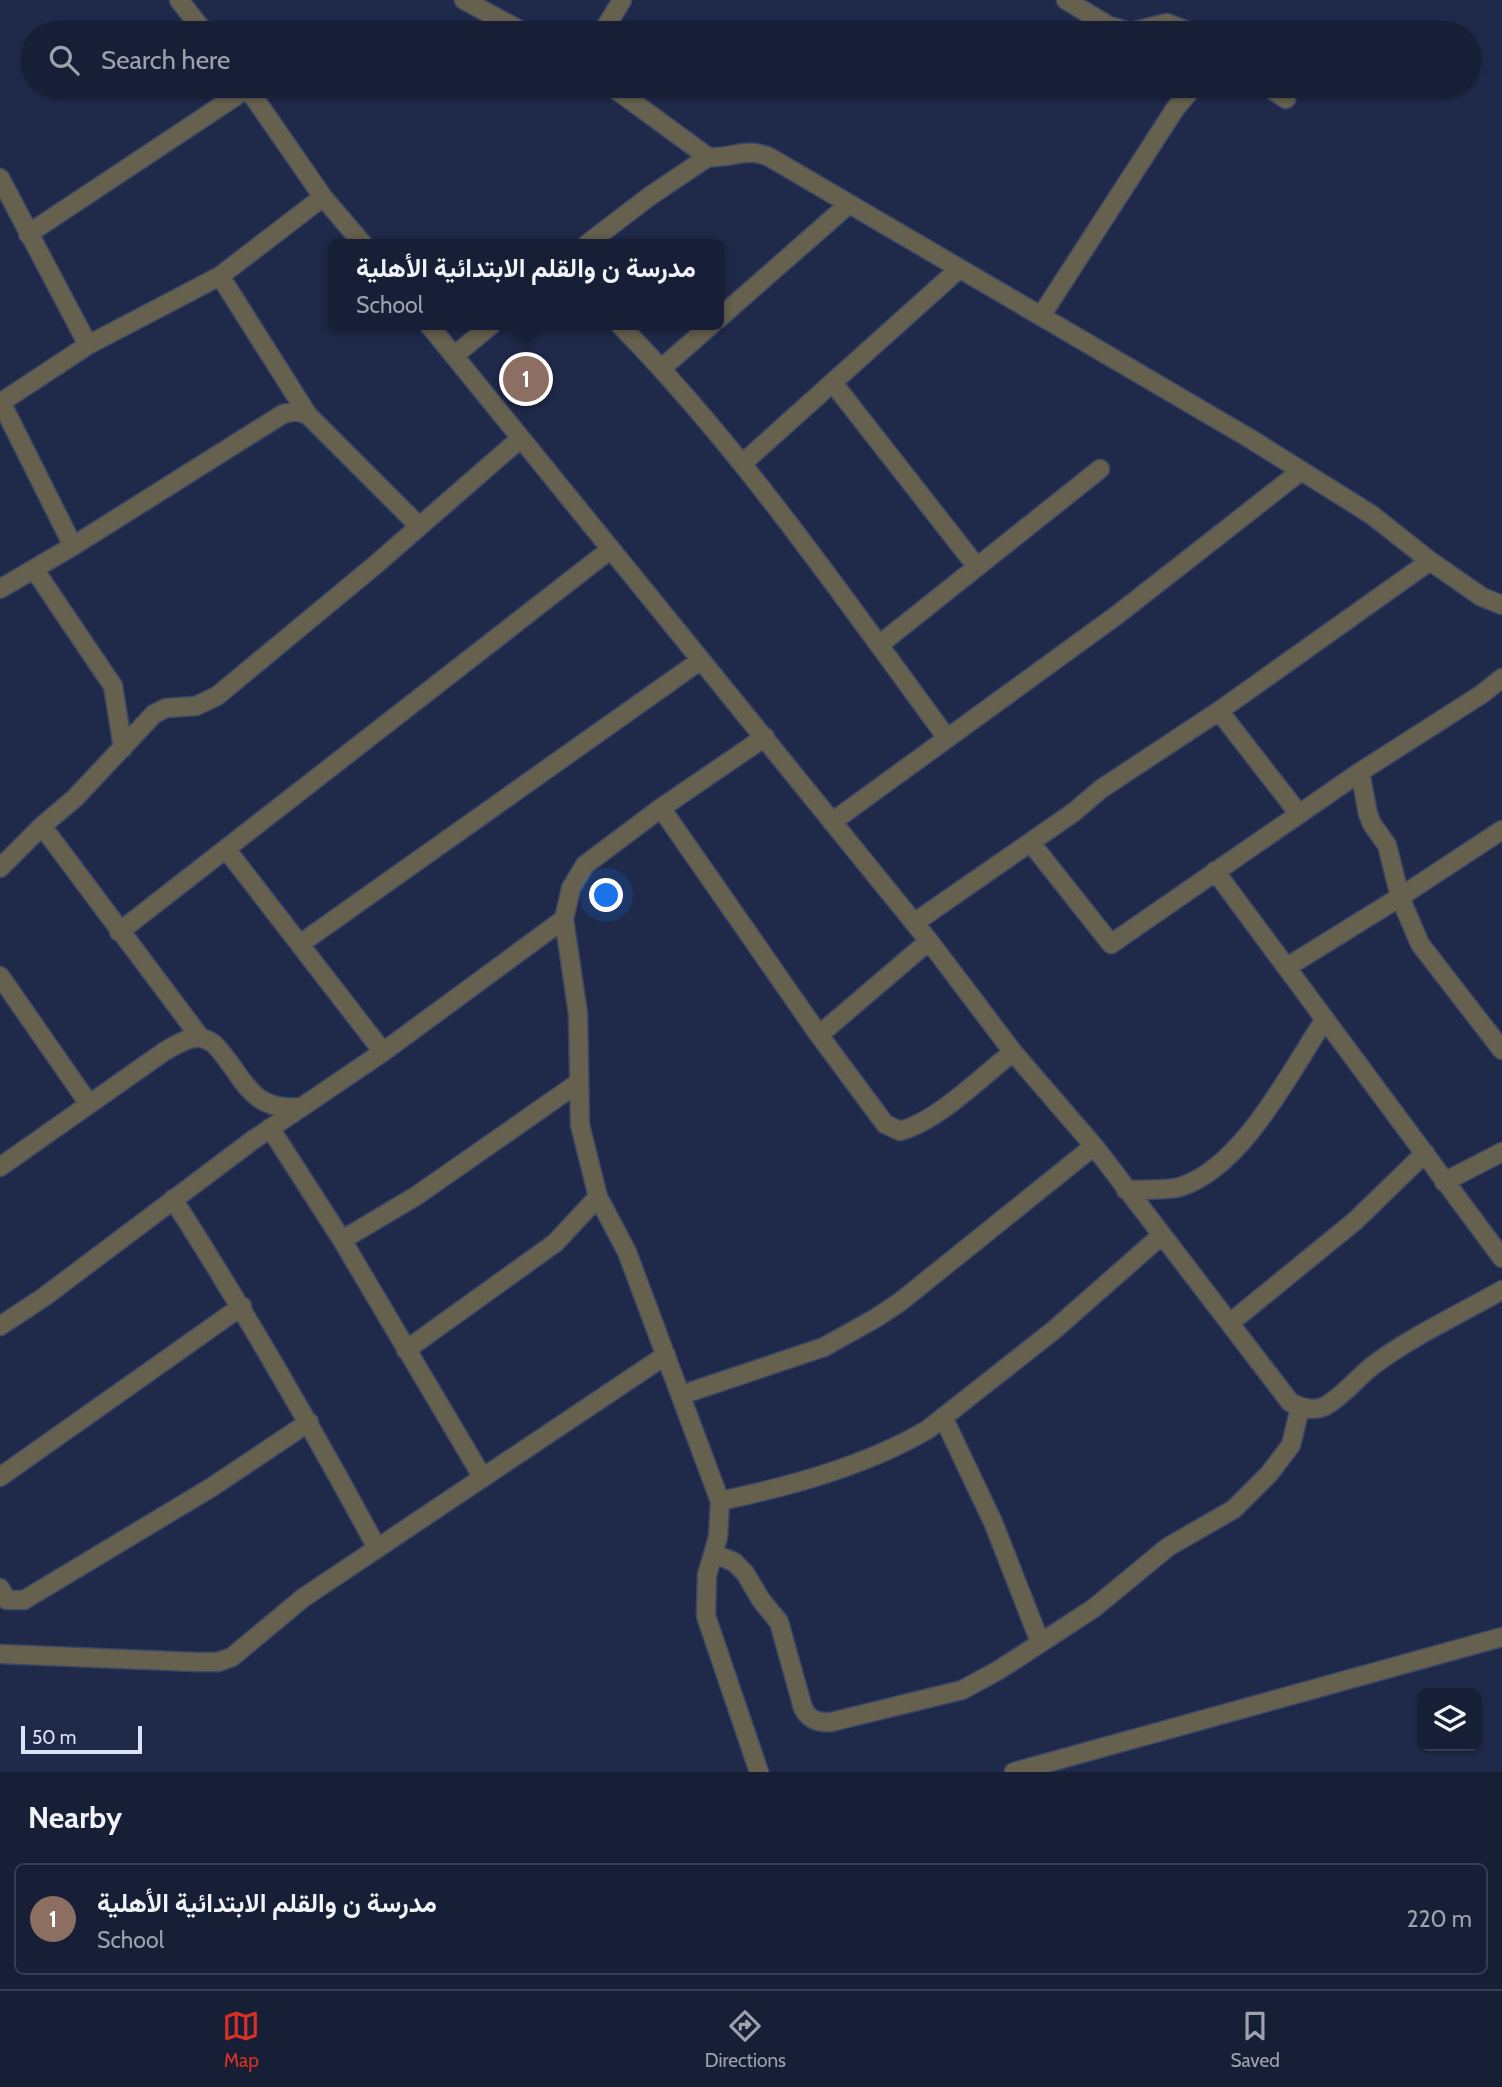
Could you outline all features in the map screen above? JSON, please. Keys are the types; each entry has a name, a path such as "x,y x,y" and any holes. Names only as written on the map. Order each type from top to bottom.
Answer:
{"street":[{"path":"180,0 196,21"},
{"path":"464,0 503,21"},
{"path":"609,21 622,0"},
{"path":"1066,0 1101,21"},
{"path":"28,234 231,98"},
{"path":"255,98 323,197 359,239"},
{"path":"627,98 708,157 718,158 744,152 758,153 849,204 1249,438 1372,515 1430,561 1482,597 1502,605"},
{"path":"1041,316 1184,98"},
{"path":"594,239 708,157"},
{"path":"0,178 88,345"},
{"path":"73,546 1,402 88,345 220,276 323,197"},
{"path":"724,314 849,204"},
{"path":"743,463 959,269"},
{"path":"220,276 308,415 419,526"},
{"path":"433,330 929,941 1013,1052 1094,1146 1290,1402 1300,1408 1312,1410 1325,1406 1373,1365 1397,1349 1502,1290"},
{"path":"454,356 485,330"},
{"path":"625,330 662,368 743,463 947,738"},
{"path":"662,368 705,330"},
{"path":"832,383 977,567"},
{"path":"0,589 283,414 295,411 308,415"},
{"path":"0,868 42,826 75,799 159,710 196,706 217,696 521,438"},
{"path":"878,645 1100,469"},
{"path":"832,822 1117,615 1301,471"},
{"path":"119,932 611,549"},
{"path":"914,923 1031,843 1101,789 1219,711 1430,561"},
{"path":"34,569 113,686 123,748"},
{"path":"300,944 701,660"},
{"path":"1031,843 1111,944 1360,772 1482,694 1502,678"},
{"path":"1219,711 1299,814"},
{"path":"759,1772 706,1616 707,1574 715,1554 721,1520 720,1501 627,1252 598,1197 580,1125 578,1014 564,919 570,888 585,865 661,808 765,737"},
{"path":"1360,772 1368,814 1387,845 1400,897 1420,944 1502,1050"},
{"path":"661,808 819,1035 885,1124 900,1131 915,1127 1013,1052"},
{"path":"42,826 200,1037"},
{"path":"1287,967 1502,830"},
{"path":"226,849 383,1052"},
{"path":"1215,871 1502,1258"},
{"path":"0,1326 44,1297 270,1128 383,1052 564,919"},
{"path":"819,1035 929,941"},
{"path":"0,976 89,1104"},
{"path":"1126,1190 1179,1187 1213,1169 1247,1139 1325,1019"},
{"path":"0,1167 166,1051 179,1043 200,1037 206,1038 222,1052 251,1091 263,1102 279,1108 302,1107"},
{"path":"342,1240 416,1196 578,1083"},
{"path":"270,1128 342,1240 483,1478"},
{"path":"681,1395 824,1347 876,1318 900,1302 1094,1146"},
{"path":"1444,1182 1502,1152"},
{"path":"1230,1323 1356,1221 1425,1153"},
{"path":"406,1350 555,1243 598,1197"},
{"path":"173,1199 242,1306 377,1548"},
{"path":"720,1501 775,1490 870,1457 928,1430 1054,1331 1162,1235"},
{"path":"0,1477 242,1306"},
{"path":"0,1654 223,1661 236,1654 303,1598 666,1355"},
{"path":"715,1554 733,1562 745,1573 761,1600 779,1622 803,1708 811,1719 817,1722 831,1721 962,1690 999,1670 1094,1608 1168,1547 1234,1509 1269,1474 1291,1445 1300,1408"},
{"path":"943,1417 1008,1556 1040,1642"},
{"path":"0,1588 7,1600 24,1601 212,1487 309,1422"},
{"path":"1014,1772 1502,1637"}],"place":[{"name":"مدرسة ن والقلم الابتدائية الأهلية","path":"526,379"}]}
